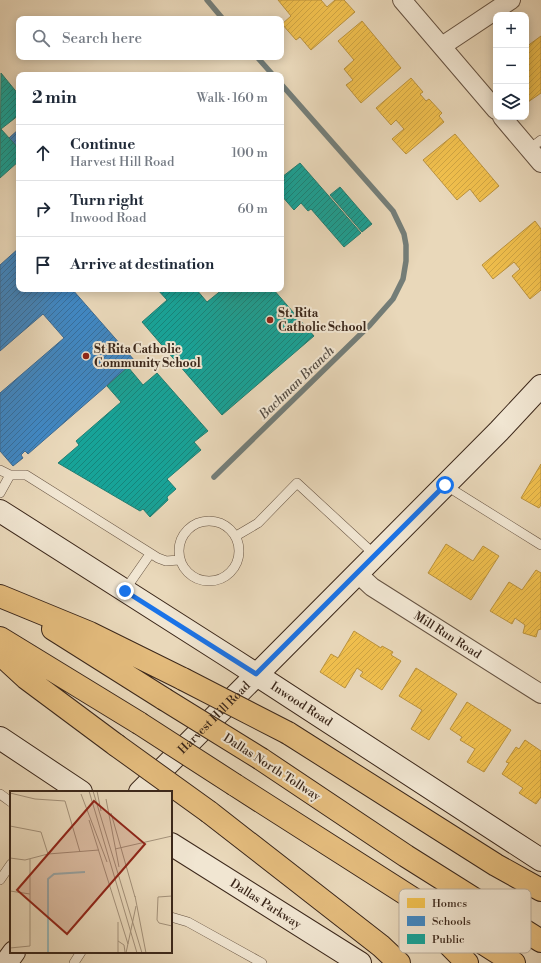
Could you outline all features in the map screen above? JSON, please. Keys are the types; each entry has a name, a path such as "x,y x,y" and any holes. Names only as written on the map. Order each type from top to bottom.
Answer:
{"highway":[{"path":"0,596 90,633 184,679 288,733 496,865 541,890"},
{"name":"Dallas North Tollway","path":"0,596 261,759 459,889"},
{"path":"0,638 139,723 399,889"},
{"path":"0,654 26,678 209,812 381,946 399,963"},
{"path":"389,883 399,893"},
{"name":"Dallas North Tollway","path":"531,936 541,942"},
{"path":"457,953 467,963"},
{"path":"498,953 514,963"}],"main road":[{"name":"Harvest Hill Road","path":"141,791 540,389"},
{"name":"Inwood Road","path":"0,511 256,674 541,860"},
{"path":"0,738 80,791"},
{"name":"Dallas Parkway","path":"172,845 360,963"},
{"path":"6,963 13,953"}],"street":[{"path":"402,0 493,106"},
{"path":"442,46 511,0"},
{"path":"506,120 535,145 541,164"},
{"name":"Mill Run Road","path":"357,573 372,587 541,694"}],"lane":[{"path":"0,470 10,475 26,475 150,554 166,561 179,560"},
{"path":"0,493 10,475"},
{"path":"236,536 258,523 297,483 375,554"},
{"path":"445,485 541,545"},
{"path":"213,520 222,523 236,536 239,546 237,564 231,572 222,579 212,582 197,579 184,569 179,560 178,549 181,539 187,530 194,524 213,520"},
{"path":"125,591 150,554"},
{"path":"0,794 10,801"},
{"path":"0,880 10,866"},
{"path":"172,917 188,922 262,963"},
{"path":"74,963 80,953"}],"building: Homes":[{"path":"278,0 321,0 327,7 335,0 344,0 355,12 311,50 300,37 296,40 284,26 284,22 291,16"},
{"path":"362,21 401,68 361,103 346,85 353,80 344,69 354,60 338,41"},
{"path":"541,36 541,93 529,101 529,48 529,45"},
{"path":"411,78 423,92 420,94 426,101 429,99 442,113 439,116 444,122 406,154 392,139 404,129 396,120 391,125 376,108"},
{"path":"455,134 499,186 480,202 470,189 457,200 423,160"},
{"path":"535,221 541,229 541,290 530,299 512,276 520,269 514,262 493,279 482,265"},
{"path":"541,464 541,505 539,508 521,498"},
{"path":"446,544 473,561 483,546 499,556 471,600 428,573"},
{"path":"536,570 541,573 541,629 538,630 536,637 523,633 525,625 515,618 512,624 490,611 509,582 522,590"},
{"path":"354,631 381,648 382,646 393,652 391,655 401,661 382,690 360,676 363,672 357,668 345,688 320,672 331,654 338,658"},
{"path":"416,668 457,694 429,740 411,729 422,710 399,696"},
{"path":"467,702 511,730 484,772 467,762 475,749 460,740 462,737 450,729"},
{"path":"525,740 541,751 541,797 536,804 519,793 523,788 502,774 509,763 506,762 516,747 519,749"}],"building: Schools":[{"path":"16,132 16,146 9,138"},
{"name":"St Rita Catholic Community School","path":"16,251 16,292 75,292 135,361 28,454 25,451 21,455 23,458 13,466 0,451 0,393 64,338 43,314 0,351 0,265"}],"building: Public":[{"path":"1,73 16,91 16,117 1,129 16,146 16,164 0,178"},
{"path":"300,163 361,233 344,247 311,209 308,211 301,203 294,210 284,198 284,175"},
{"path":"340,187 372,224 362,232 330,195"},
{"path":"160,292 199,292 207,302 219,292 276,292 314,336 222,415 142,322 167,300"},
{"path":"128,367 143,385 157,373 208,431 194,442 201,450 167,479 176,489 167,497 168,500 150,517 143,509 140,511 58,463 79,445 76,441 121,402 107,386"}],"waterway":[{"name":"Bachman Branch","path":"207,0 220,16"},
{"name":"Bachman Branch","path":"260,60 270,72"},
{"name":"Bachman Branch","path":"214,477 370,325 393,299 403,279 406,261 406,245 404,234 393,211 284,87"}],"place":[{"name":"St. Rita Catholic School","path":"270,320"},
{"name":"St Rita Catholic Community School","path":"86,356"}],"route":[{"path":"125,591 256,674 445,485"}]}
